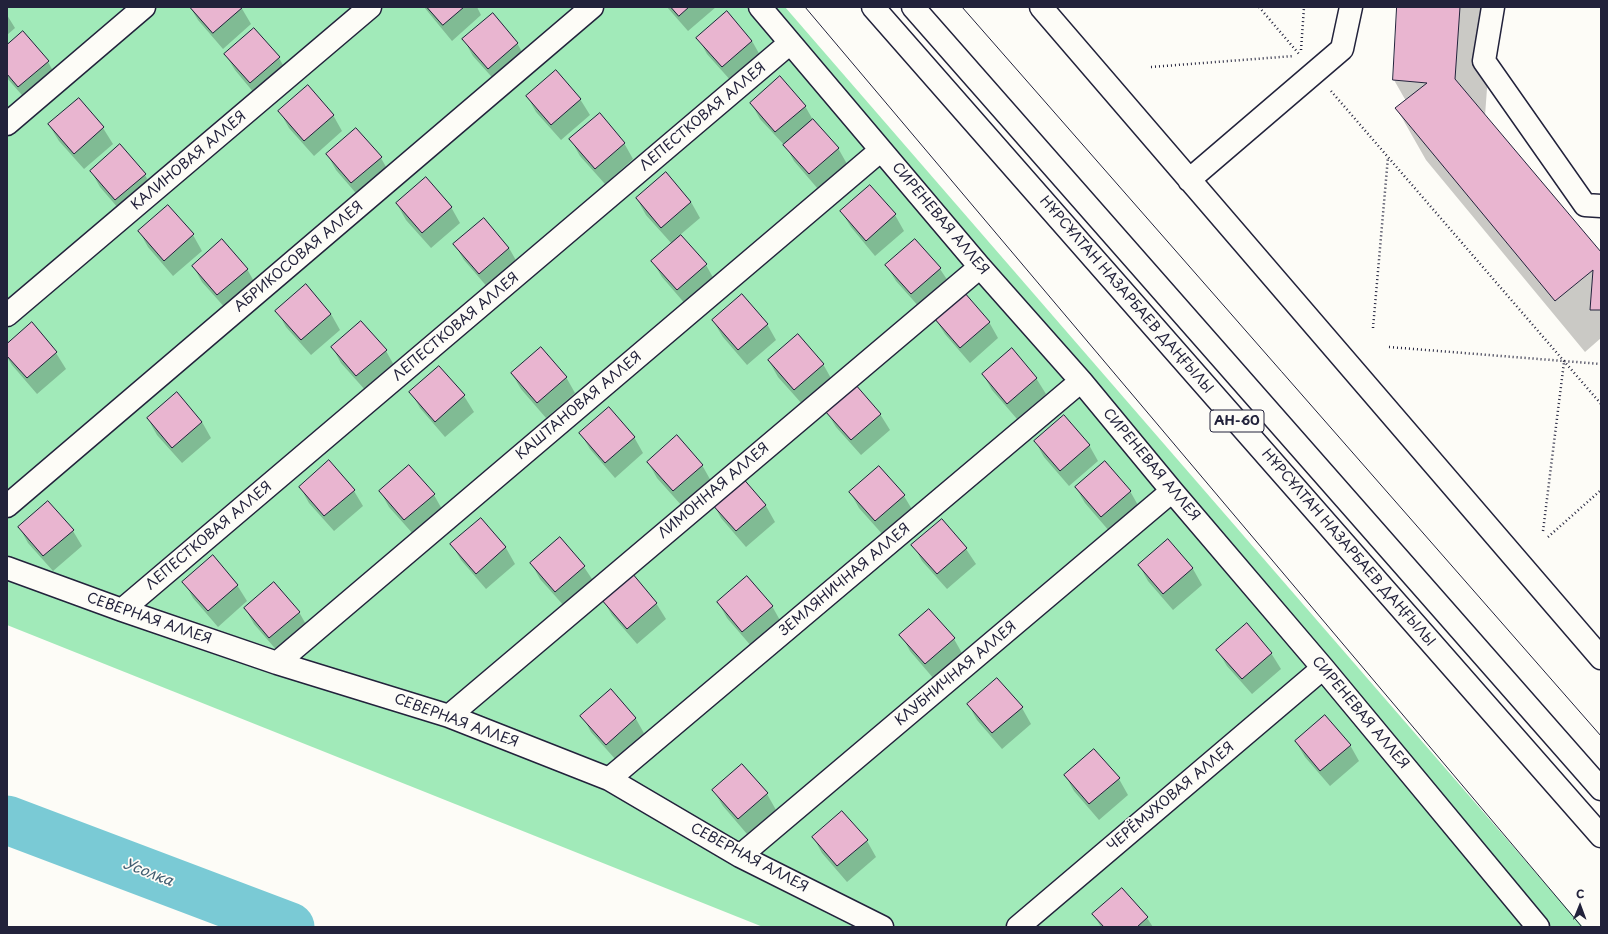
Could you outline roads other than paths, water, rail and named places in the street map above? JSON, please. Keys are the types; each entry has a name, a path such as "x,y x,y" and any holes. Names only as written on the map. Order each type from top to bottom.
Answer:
{"street":[{"path":"7,124 144,7"},
{"name":"КАЛИНОВАЯ АЛЛЕЯ","path":"7,315 370,7"},
{"name":"АБРИКОСОВАЯ АЛЛЕЯ","path":"7,506 592,7"},
{"name":"СИРЕНЕВАЯ АЛЛЕЯ","path":"760,7 980,267 1081,381 1172,491 1323,668 1538,927"},
{"name":"НҰРСҰЛТАН НАЗАРБАЕВ ДАҢҒЫЛЫ","path":"873,7 1601,836"},
{"name":"АН-60","path":"913,7 1601,789"},
{"path":"1041,7 1601,658"},
{"path":"1189,180 1342,49 1351,7"},
{"path":"1493,7 1484,61 1584,205 1601,206"},
{"name":"ЛЕПЕСТКОВАЯ АЛЛЕЯ","path":"122,610 790,43"},
{"name":"КАШТАНОВАЯ АЛЛЕЯ","path":"277,662 881,150"},
{"name":"ЛИМОННАЯ АЛЛЕЯ","path":"449,716 980,267"},
{"name":"ЗЕМЛЯНИЧНАЯ АЛЛЕЯ","path":"609,779 1081,381"},
{"name":"КЛУБНИЧНАЯ АЛЛЕЯ","path":"740,856 1172,491"},
{"name":"СЕВЕРНАЯ АЛЛЕЯ","path":"7,568 122,610 277,662 449,716 609,779 740,856 882,927"},
{"name":"ЧЕРЁМУХОВАЯ АЛЛЕЯ","path":"1018,927 1323,668"}],"waterway":[{"name":"Усолка","path":"7,820 290,927"}],"tram line":[{"path":"805,7 1582,927"},
{"path":"962,7 1601,736"}]}
